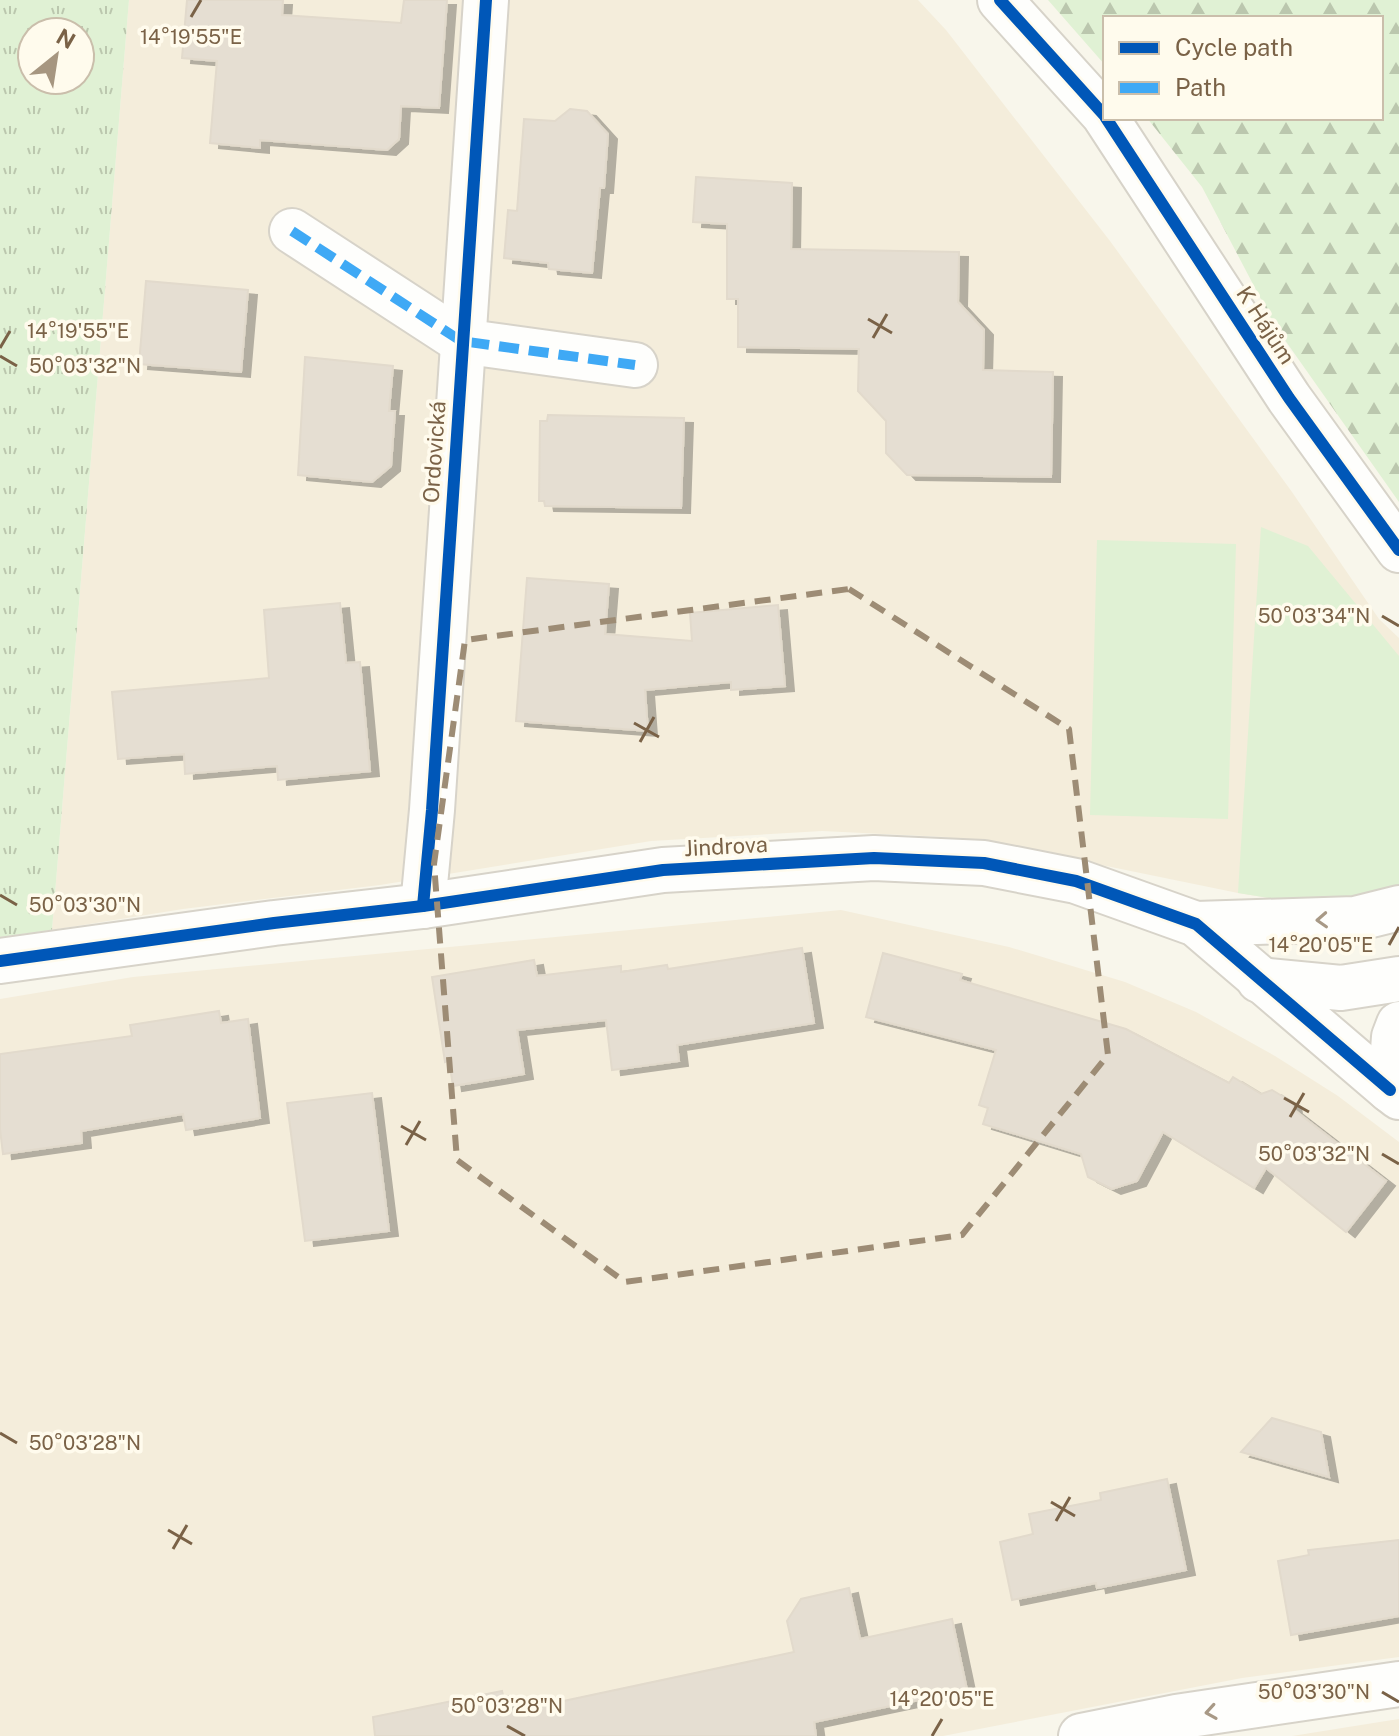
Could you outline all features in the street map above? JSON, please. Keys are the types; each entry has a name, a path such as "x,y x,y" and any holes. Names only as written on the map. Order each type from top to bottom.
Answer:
{"street":[{"name":"Ordovická","path":"423,906 486,0"},
{"name":"K Hájům","path":"1000,0 1103,114"},
{"name":"K Hájům","path":"1108,120 1289,398 1399,550"},
{"path":"292,231 461,341 635,365"},
{"name":"Jindrova","path":"0,961 423,906 663,870 874,858 984,863 1076,881 1196,924 1355,919 1399,908"},
{"name":"Jindrova","path":"1196,924 1395,1094"},
{"path":"1259,980 1341,988 1399,979"},
{"name":"Jindrova","path":"1395,1094 1394,1037 1399,1024"},
{"path":"1081,1736 1176,1717 1399,1684"}],"highlighted area":[{"path":"849,589 1069,729 1108,1055 962,1235 625,1282 457,1160 434,864 465,640"}],"shaded area":[{"path":"129,0 918,0 946,30 1110,241 1292,492 1379,619 1399,638 1399,892 1332,908 945,837 822,831 651,841 380,885 183,909 52,930"},
{"path":"841,910 1009,947 1125,982 1196,1012 1275,1056 1338,1096 1399,1142 1399,1657 1242,1678 943,1736 0,1736 0,999 133,977"},
{"path":"1399,1719 1399,1736 1292,1736 1386,1721"}],"green space":[{"path":"0,0 129,0 52,930 0,937"},
{"path":"1048,0 1399,0 1399,502 1275,326 1202,187 1149,120 1383,120 1383,16 1103,16 1103,63"},
{"path":"1261,527 1308,546 1399,656 1399,892 1332,908 1238,893"},
{"path":"1097,540 1236,544 1228,819 1090,815"}],"building":[{"path":"187,0 283,0 282,15 401,23 404,0 447,0 439,108 401,106 399,139 387,150 260,140 260,148 210,143 217,61 182,58"},
{"path":"570,109 587,111 608,134 592,273 549,269 548,263 504,258 508,210 517,211 524,119 555,121"},
{"path":"696,177 792,183 791,249 959,252 958,302 984,330 983,370 1053,372 1051,477 907,475 886,453 886,421 858,391 859,349 738,347 738,299 727,299 727,224 693,222"},
{"path":"146,281 248,290 241,372 139,364"},
{"path":"305,357 393,366 389,411 395,411 391,466 372,482 298,475"},
{"path":"548,415 684,418 681,508 545,506 544,501 539,501 540,421 547,421"},
{"path":"527,578 609,584 605,634 692,641 690,613 778,605 785,686 731,690 731,682 645,690 648,731 516,721"},
{"path":"340,603 346,663 360,662 370,771 278,780 277,766 185,774 184,754 118,759 112,692 269,678 264,610"},
{"path":"802,948 814,1023 677,1045 679,1061 612,1070 606,1020 517,1030 524,1074 453,1086 449,1060 445,1062 432,977 534,960 537,976 621,966 621,972 667,965 668,969"},
{"path":"883,953 962,974 960,980 1126,1029 1229,1083 1233,1077 1261,1094 1272,1090 1292,1102 1293,1109 1386,1181 1346,1232 1266,1168 1254,1188 1163,1132 1137,1181 1112,1189 1088,1177 1081,1154 983,1124 988,1108 979,1105 996,1050 866,1017"},
{"path":"219,1011 221,1023 248,1019 260,1118 186,1130 183,1114 81,1131 82,1143 3,1154 0,1054 132,1036 130,1025"},
{"path":"372,1093 389,1231 305,1241 287,1103"},
{"path":"1272,1418 1321,1432 1329,1477 1241,1452"},
{"path":"1167,1479 1186,1570 1097,1588 1096,1583 1012,1600 1000,1542 1033,1534 1029,1514 1101,1500 1100,1493"},
{"path":"1399,1540 1399,1616 1291,1635 1278,1561 1309,1555 1308,1550"},
{"path":"849,1588 860,1639 952,1619 967,1690 814,1722 816,1736 375,1736 373,1717 502,1691 507,1713 794,1652 787,1621 801,1599"}],"marked path":[{"path":"292,231 461,341 635,365"}],"cycle path":[{"path":"423,906 486,0"},
{"path":"1000,0 1103,114"},
{"path":"1107,120 1289,398 1399,550"},
{"path":"0,961 423,906 663,870 874,858 984,863 1076,881 1196,924 1390,1090"}]}
